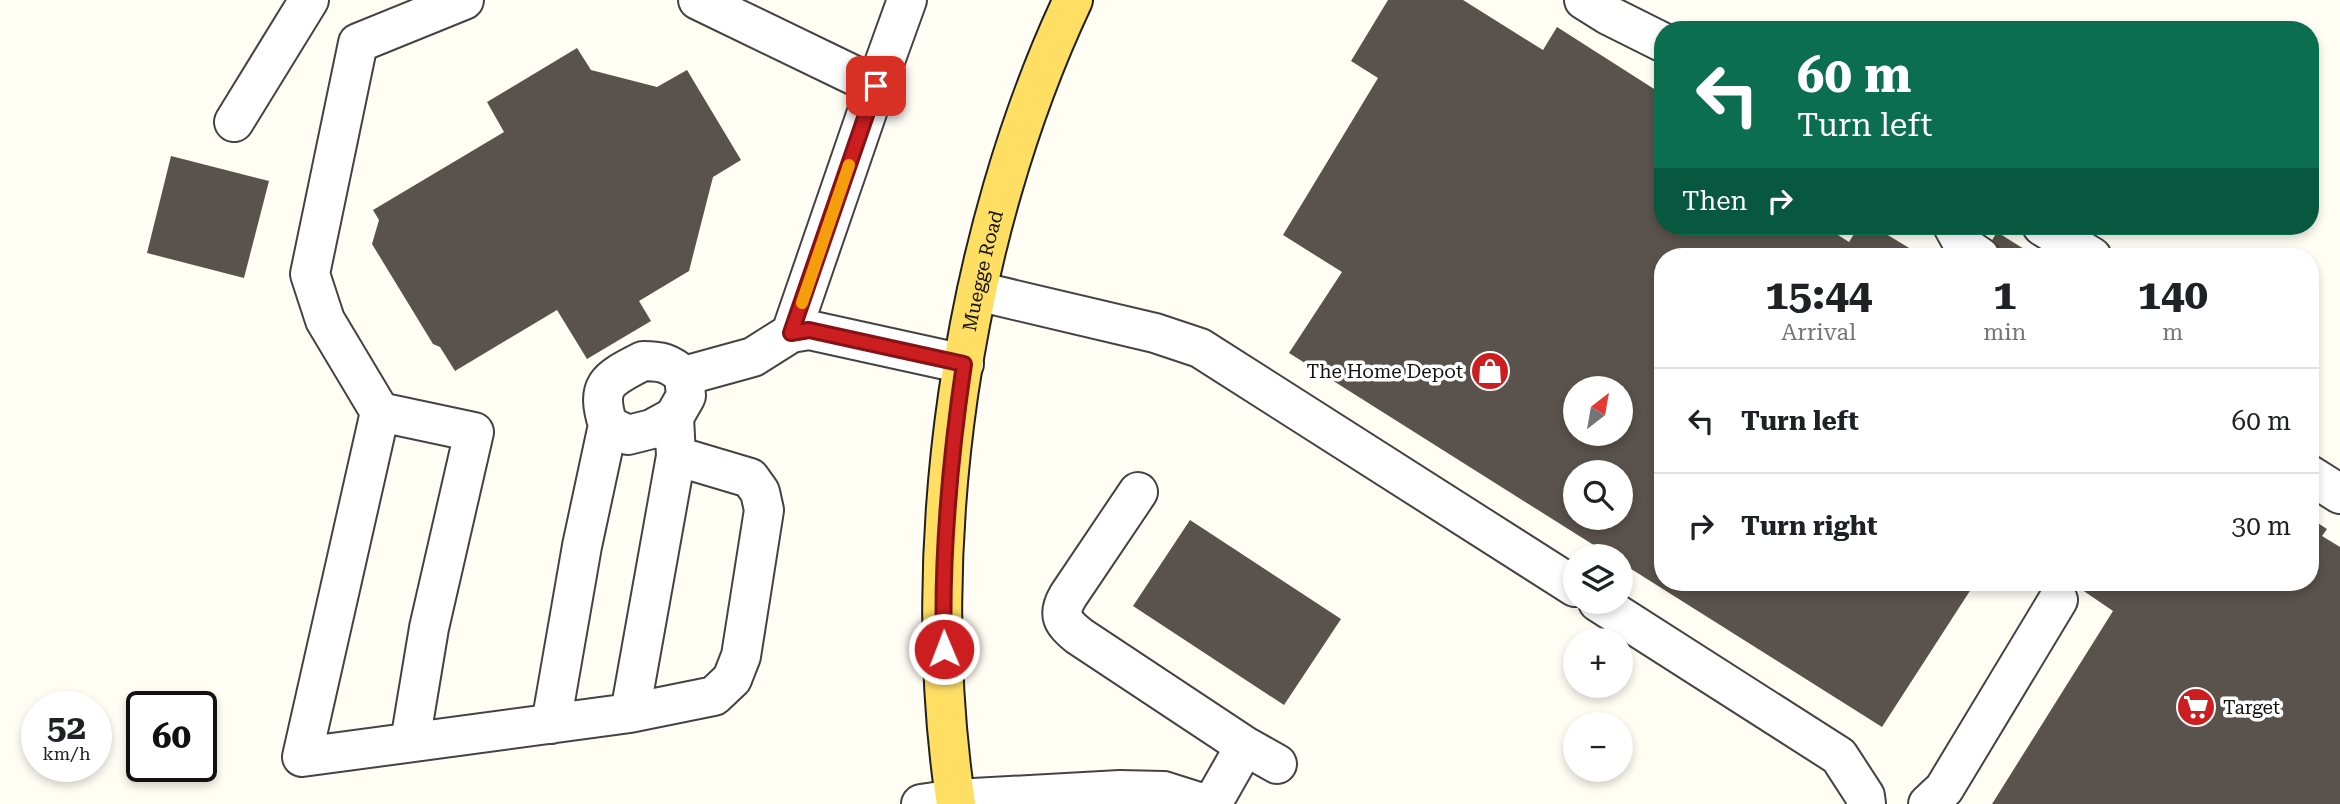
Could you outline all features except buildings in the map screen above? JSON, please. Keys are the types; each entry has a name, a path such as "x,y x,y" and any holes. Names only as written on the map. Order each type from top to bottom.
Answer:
{"main road":[{"name":"Muegge Road","path":"944,802 944,545 951,459 964,364 977,291 1001,190 1028,108 1073,0"}],"lane":[{"path":"234,122 309,0"},
{"path":"464,0 358,43 310,274 325,320 380,412 302,757 629,713 714,696 732,679 741,656 764,510 760,492 750,478 676,456"},
{"path":"698,0 876,86"},
{"path":"791,333 907,0"},
{"path":"1584,0 1654,38"},
{"path":"2057,235 2077,248"},
{"path":"977,291 1154,333 1200,348 1563,579"},
{"path":"684,376 753,357 791,333 809,330 964,364"},
{"path":"551,724 582,546 608,425 602,408 603,390 615,375 643,361 661,361 673,366 684,376 686,396 674,417 652,429 628,435 608,425"},
{"path":"380,412 474,432 429,628 410,742"},
{"path":"629,713 676,456 674,417"},
{"path":"2319,481 2340,494"},
{"path":"1138,492 1062,606 1061,613 1066,626 1261,755 1212,804"},
{"path":"1928,804 1944,789 2058,600"},
{"path":"1617,614 1839,756 1865,796 1866,804"},
{"path":"944,802 1122,797 1164,791 1205,804"}],"slow traffic":[{"path":"802,303 849,165"}],"place":[{"name":"The Home Depot","path":"1490,371"},
{"name":"Target","path":"2196,707"}],"route":[{"path":"876,86 791,333 809,330 964,364 944,532 944,649"}]}
